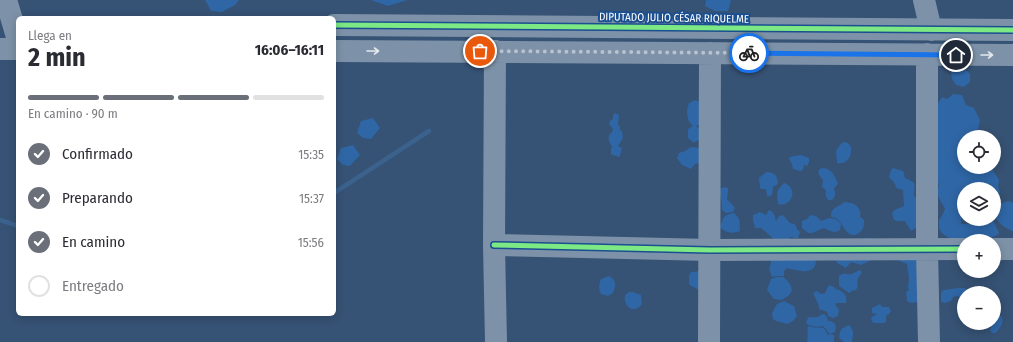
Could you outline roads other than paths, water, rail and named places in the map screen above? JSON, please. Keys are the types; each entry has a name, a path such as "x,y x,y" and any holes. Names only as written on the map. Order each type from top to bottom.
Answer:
{"street":[{"path":"6,0 12,26"},
{"path":"924,0 931,30"},
{"name":"DIPUTADO JULIO CÉSAR RIQUELME","path":"336,24 1013,30"},
{"path":"908,30 918,54 927,250 929,342"},
{"path":"0,49 16,49"},
{"path":"336,51 1013,55"},
{"path":"495,51 494,245 496,342"},
{"path":"709,342 710,53"},
{"path":"494,245 710,250 957,249"},
{"path":"1001,249 1013,249"}],"waterway":[{"path":"336,192 429,131"},
{"path":"0,220 16,225"}]}
